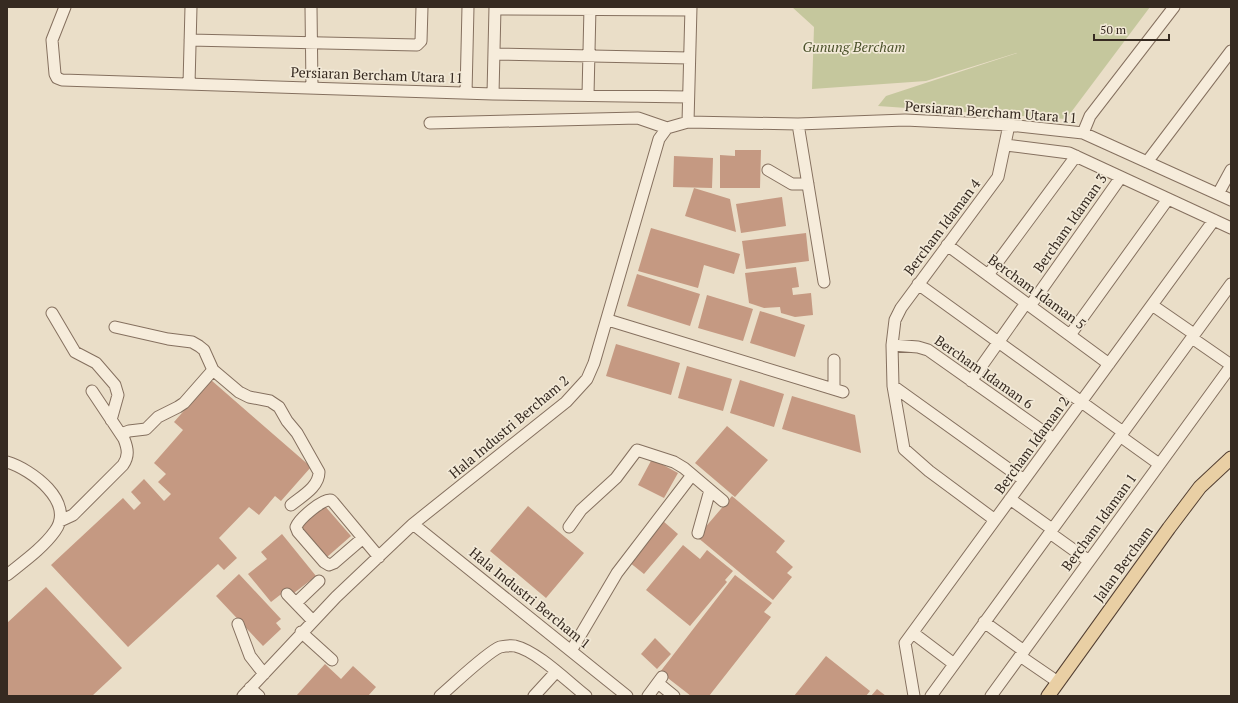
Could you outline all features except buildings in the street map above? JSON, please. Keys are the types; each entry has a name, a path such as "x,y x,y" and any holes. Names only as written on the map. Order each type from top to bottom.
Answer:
{"main road":[{"name":"Jalan Bercham","path":"1048,696 1200,487 1231,458"}],"street":[{"name":"Persiaran Bercham Utara 11","path":"65,7 54,31 52,50 56,76 59,80 493,94 688,97"},
{"path":"189,84 191,7"},
{"path":"311,7 312,88"},
{"path":"190,40 417,45 421,41 422,7"},
{"path":"466,93 468,7"},
{"path":"1083,133 1090,116 1174,7"},
{"path":"430,123 638,118 667,128 688,122 691,8 495,8 493,94"},
{"path":"588,95 590,8"},
{"path":"1147,162 1231,51"},
{"path":"494,54 689,58"},
{"name":"Persiaran Bercham Utara 11","path":"688,122 798,124 905,120 1009,125 1083,133 1231,200"},
{"path":"798,124 824,282"},
{"name":"Bercham Idaman 4","path":"995,520 905,452 902,444 893,386 892,345 894,320 901,308 998,177 1006,145 1009,125"},
{"name":"Hala Industri Bercham 2","path":"247,692 301,632 413,524 579,390 587,379 592,368 608,320 659,138 667,128"},
{"path":"1006,145 1061,152 1076,156 1231,228"},
{"path":"988,275 1076,156"},
{"path":"768,170 792,184 808,184"},
{"path":"1218,194 1231,170"},
{"name":"Bercham Idaman 3","path":"971,381 998,342 1028,304 1121,177"},
{"path":"1070,335 1168,199"},
{"name":"Bercham Idaman 2","path":"914,696 905,643 1214,220"},
{"name":"Bercham Idaman 5","path":"947,245 1109,364"},
{"path":"918,284 1081,402 1159,464"},
{"path":"931,696 1231,284"},
{"path":"1152,305 1231,365"},
{"path":"52,313 75,352 93,361 116,385 118,394 111,420"},
{"path":"608,320 838,390 834,360"},
{"path":"115,327 168,339 192,342 204,350 213,370 239,392 256,399 270,401 279,408 318,467 319,478 317,482 291,505"},
{"name":"Bercham Idaman 6","path":"892,345 924,348 1054,439"},
{"name":"Bercham Idaman 1","path":"991,696 1231,365"},
{"path":"121,434 129,431 146,429 158,417 181,405 213,370"},
{"path":"893,386 1024,480"},
{"path":"60,521 73,515 123,465 126,460 127,447 121,434 92,391"},
{"path":"569,527 582,510 616,478 637,450 674,462 723,501"},
{"path":"7,462 16,465 33,475 48,489 58,504 60,521 56,531 47,541 7,575"},
{"path":"571,651 617,573 692,475"},
{"path":"698,533 710,490"},
{"path":"363,538 334,563 329,565 324,562 298,532 296,527 299,522 317,506 328,499 333,502 379,557"},
{"path":"1010,499 1088,561"},
{"name":"Hala Industri Bercham 1","path":"413,524 627,696"},
{"path":"296,604 319,581"},
{"path":"287,594 312,621"},
{"path":"984,622 1058,682"},
{"path":"238,624 250,656 264,674"},
{"path":"301,632 332,660"},
{"path":"913,633 954,664"},
{"path":"440,696 492,652 507,645 525,650 586,696"},
{"path":"534,696 556,672"},
{"path":"648,696 660,680 674,696"},
{"path":"247,692 260,696"}],"green space":[{"name":"Gunung Bercham","path":"792,7 1150,7 1066,119 878,106 886,96 1020,52 926,81 812,89 814,27"}]}
